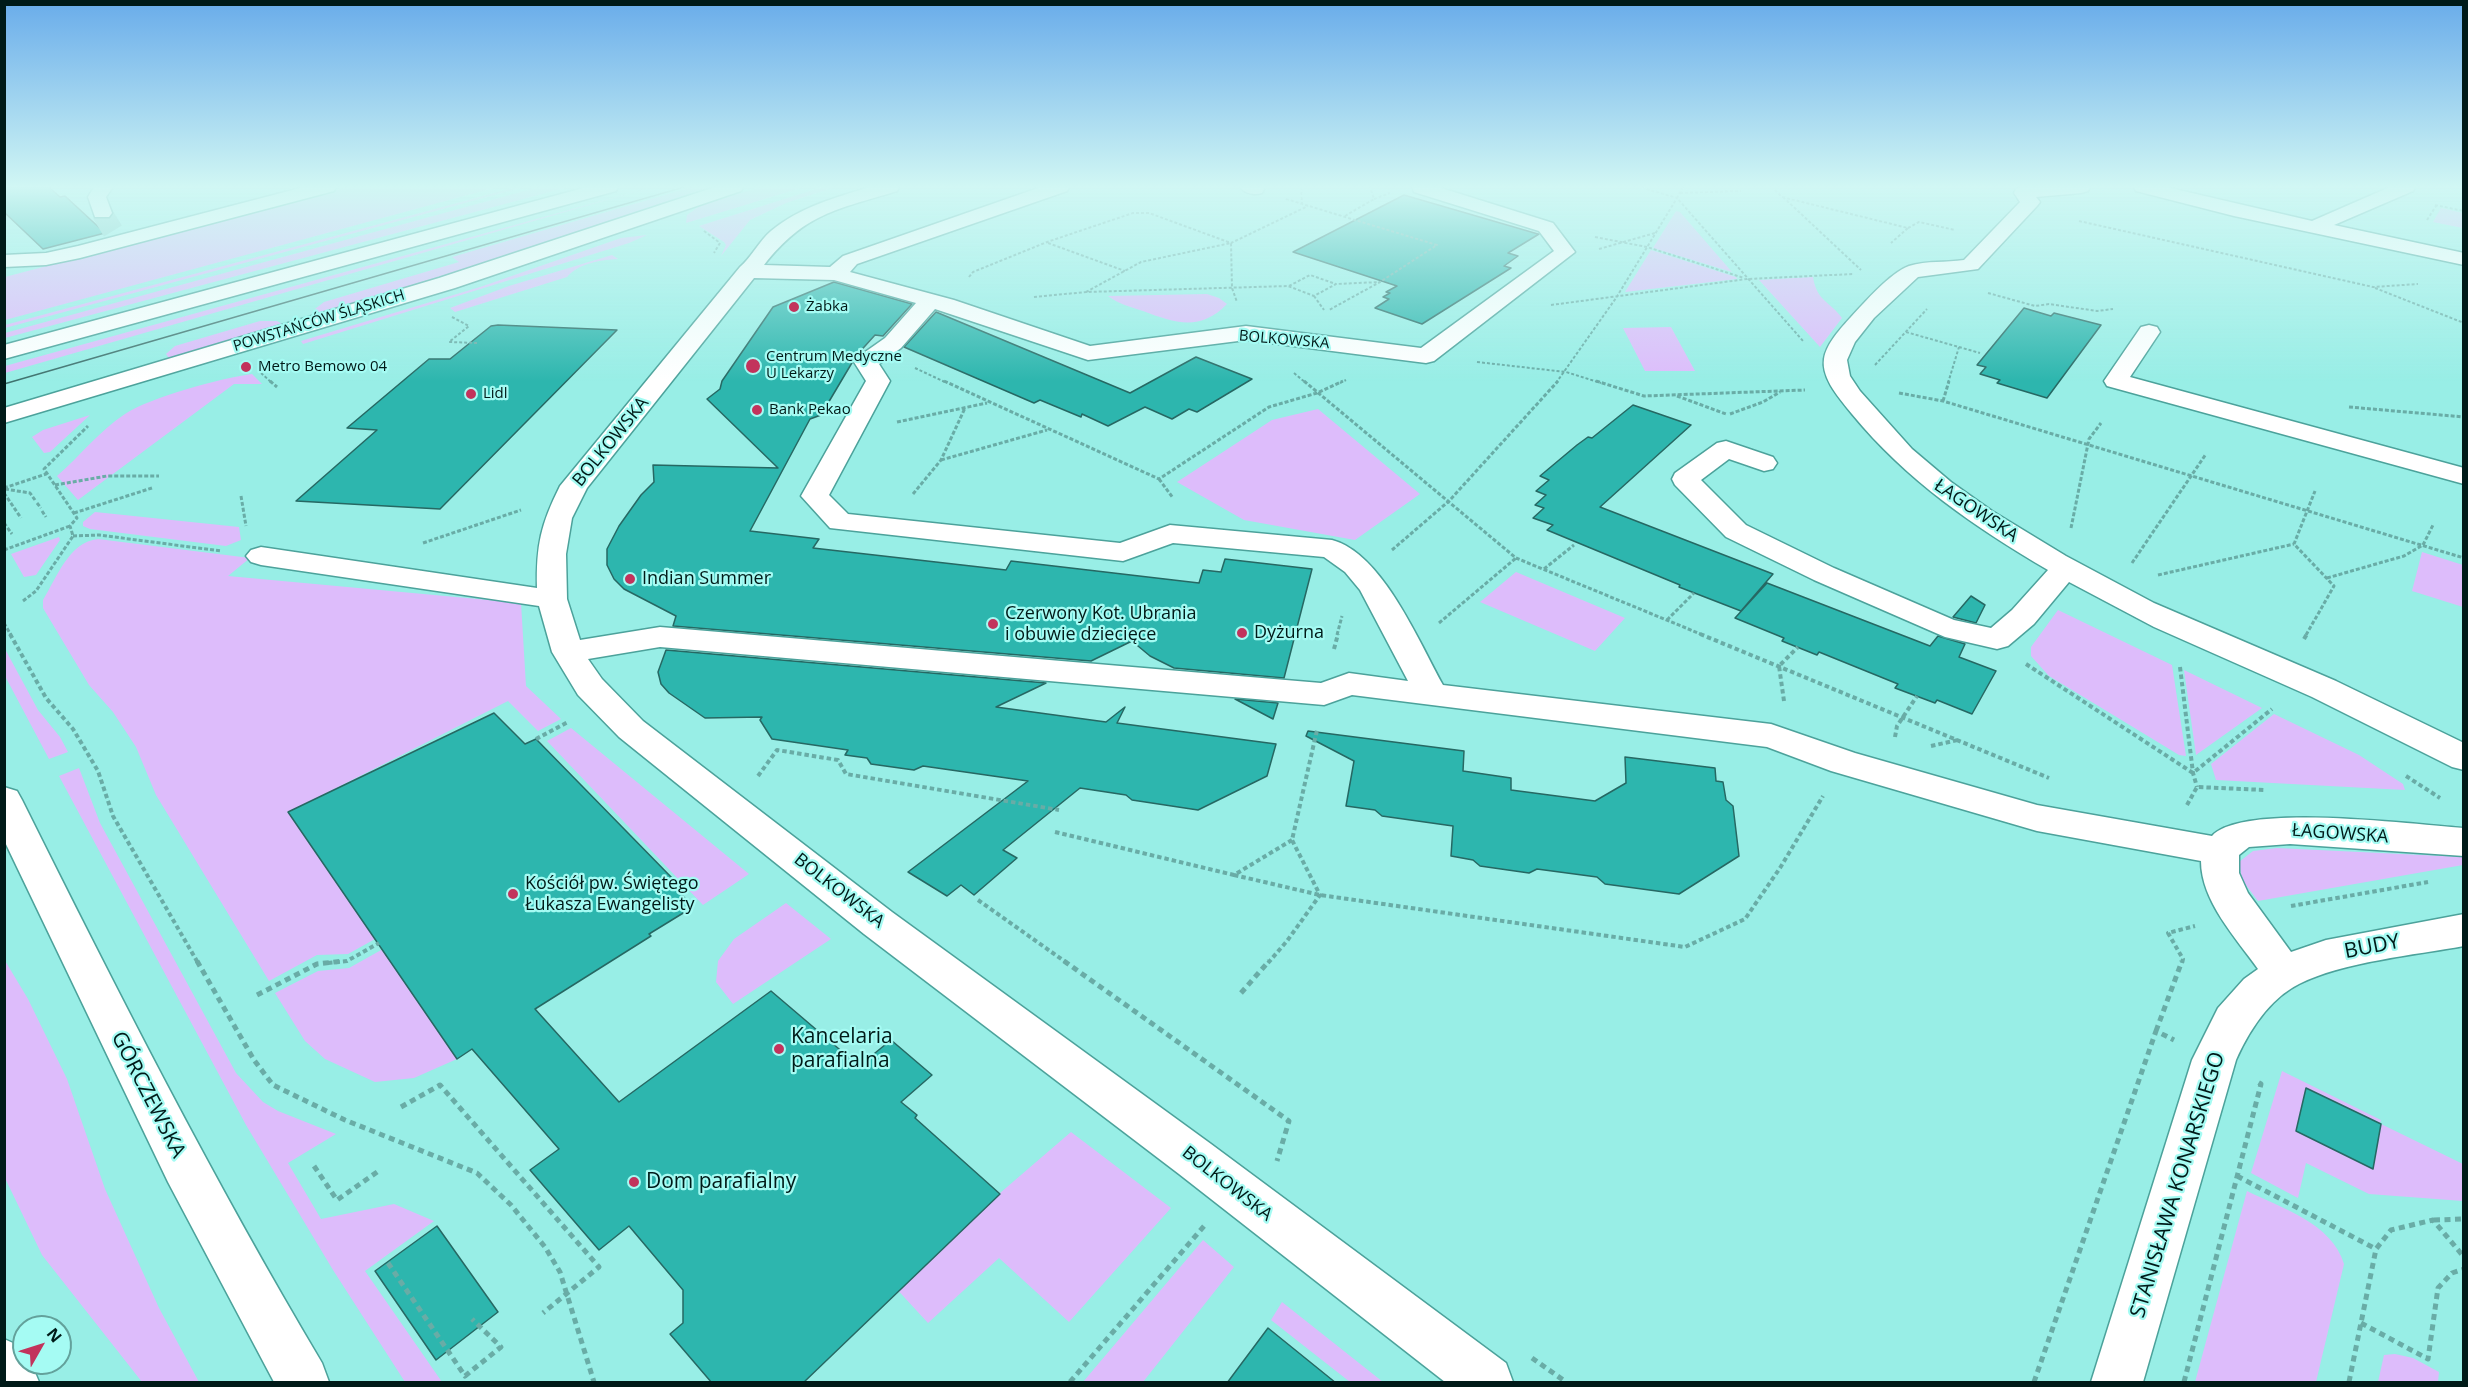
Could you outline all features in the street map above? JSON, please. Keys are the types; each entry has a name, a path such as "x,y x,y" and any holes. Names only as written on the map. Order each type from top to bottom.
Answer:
{"street":[{"path":"4,261 46,259 68,252"},
{"path":"4,352 372,252"},
{"name":"POWSTAŃCÓW ŚLĄSKICH","path":"4,416 447,283 540,252"},
{"name":"BOLKOWSKA","path":"763,252 571,492 558,518 551,554 552,599 568,652 590,687 630,729 878,923 1487,1383"},
{"path":"835,274 850,260 874,252"},
{"path":"1426,356 1565,252"},
{"name":"ŁAGOWSKA","path":"1981,252 1971,266 1959,269 1928,269 1911,273 1859,321 1840,345 1835,358 1838,380 1892,446 1925,477 1988,521 2066,568 2144,610 2324,689 2463,758"},
{"path":"2429,252 2463,259"},
{"name":"BOLKOWSKA","path":"747,271 835,274 938,303 1088,353 1246,333 1426,356"},
{"path":"938,303 893,343 866,362 878,381 815,496 840,522 1123,552 1170,534 1332,549 1356,567 1373,586 1432,694"},
{"path":"2149,332 2116,381 2463,476"},
{"path":"1764,463 1726,449 1685,479 1736,531 1824,574 1945,627 1997,639 2023,617 2066,568"},
{"path":"261,556 552,599"},
{"path":"568,652 660,637 1323,694 1349,684 1771,736 1843,762 2037,818 2220,851 2220,873 2231,900 2283,973"},
{"name":"GÓRCZEWSKA","path":"4,800 179,1158 230,1256 303,1383"},
{"name":"ŁAGOWSKA","path":"2220,851 2241,835 2263,831 2290,830 2463,842"},
{"name":"BUDY","path":"2283,973 2326,956 2463,930"},
{"name":"STANISŁAWA KONARSKIEGO","path":"2117,1383 2214,1060 2233,1021 2259,992 2283,973"},
{"path":"4,1365 13,1383"}],"path":[{"path":"938,303 973,272 1023,252"},
{"path":"1073,252 1125,271"},
{"path":"1086,292 1141,261 1187,252"},
{"path":"1231,252 1232,288 1246,333 1516,558 2055,780"},
{"path":"1279,338 1380,282 1427,252"},
{"path":"1552,262 1588,252"},
{"path":"1320,895 1292,840 1348,589 1449,501 1566,372 1644,252"},
{"path":"1662,252 1748,279"},
{"path":"1724,252 1803,341"},
{"path":"1841,252 1861,270"},
{"path":"2216,252 2373,287 2463,323"},
{"path":"1616,298 1748,279 1856,274 1868,263"},
{"path":"1288,286 1310,275 1336,284 1380,282"},
{"path":"1314,296 1336,284"},
{"path":"2373,287 2418,284"},
{"path":"1028,297 1086,292 1288,286 1314,296 1325,312"},
{"path":"1982,292 2035,306 2049,304 2097,311 2113,309"},
{"path":"1875,365 1928,307"},
{"path":"446,313 469,326 449,342 477,343"},
{"path":"1906,332 1980,353"},
{"path":"1943,401 1959,347"},
{"path":"1426,356 1566,372 1644,396 1843,387"},
{"path":"908,364 924,374 987,403 1158,479 1269,407 1317,393 1346,380"},
{"path":"254,367 277,387"},
{"path":"1729,415 1751,405 1772,400 1780,391"},
{"path":"1905,401 1897,392 1943,401 2463,558"},
{"path":"855,421 901,423 987,403"},
{"path":"887,527 941,460 965,408"},
{"path":"2062,526 2070,531 2087,444 2101,423"},
{"path":"4,550 70,526 77,518 44,469 90,424"},
{"path":"941,460 1048,430"},
{"path":"2130,566 2206,454"},
{"path":"4,490 47,474"},
{"path":"55,485 107,476 159,476"},
{"path":"74,513 152,488"},
{"path":"4,490 30,493 46,517"},
{"path":"4,490 21,518"},
{"path":"2294,544 2315,490"},
{"path":"349,569 571,492"},
{"path":"4,523 12,534"},
{"path":"2327,578 2404,555 2422,545 2433,525"},
{"path":"70,526 73,536"},
{"path":"73,536 99,535 261,556"},
{"path":"23,601 36,591 73,536"},
{"path":"2149,577 2294,544"},
{"path":"2294,544 2334,586 2302,643"},
{"path":"1544,569 1575,545"},
{"path":"1408,650 1516,558"},
{"path":"1666,620 1694,593"},
{"path":"4,623 46,698 73,729 98,771 113,816 254,1060 273,1085 345,1120 477,1173 494,1186 548,1252 560,1271 594,1383"},
{"path":"1997,639 2037,673 2193,773"},
{"path":"1779,666 1798,647"},
{"path":"2180,663 2193,773 2197,787"},
{"path":"1779,666 1790,743"},
{"path":"1888,775 1896,726 1917,696"},
{"path":"2193,773 2273,708"},
{"path":"536,739 571,720"},
{"path":"1056,832 1320,895 1685,947 1745,919 1780,868 1843,762"},
{"path":"1234,875 1292,840"},
{"path":"1241,993 1287,941 1320,895"},
{"path":"978,900 1289,1121 1275,1170"},
{"path":"257,995 316,964 347,961 379,944"},
{"path":"401,1107 440,1085 599,1267 543,1313"},
{"path":"314,1166 337,1200 381,1170"},
{"path":"2237,1176 2376,1249"},
{"path":"1070,1383 1234,1190"},
{"path":"2349,1383 2376,1249 2391,1230 2433,1220 2463,1219"},
{"path":"2433,1220 2463,1257"},
{"path":"388,1263 465,1376 501,1347 472,1319"},
{"path":"2361,1323 2428,1359 2438,1288 2452,1273 2463,1269"},
{"path":"1529,1355 1566,1383"}],"shaded area":[{"path":"101,252 258,252 5,320 5,277"},
{"path":"276,252 286,252 5,328 5,325"},
{"path":"302,252 327,252 5,338 5,333"},
{"path":"418,252 427,252 5,373 5,366"},
{"path":"470,252 516,252 320,313 315,309 324,302 459,262 452,257"},
{"path":"582,252 601,252 303,344 301,341 480,287"},
{"path":"1650,252 1656,252 1737,279 1625,292"},
{"path":"1665,252 1714,252 1732,272"},
{"path":"612,255 618,259 590,263 578,268 567,277 455,312 450,308 509,286"},
{"path":"1813,277 1818,292 1842,318 1820,347 1759,280"},
{"path":"1207,294 1227,304 1207,319 1197,322 1166,319 1125,305 1108,296"},
{"path":"260,321 277,321 282,324 169,358 166,354 175,346"},
{"path":"1671,327 1695,371 1645,371 1623,328"},
{"path":"252,374 262,384 234,384 78,500 57,476 125,414 151,401 187,389"},
{"path":"1318,409 1420,494 1355,540 1244,520 1177,482 1272,420"},
{"path":"90,415 50,452 44,453 32,437 43,430"},
{"path":"95,512 239,527 241,540 226,546 90,529 83,526 83,522"},
{"path":"59,537 60,540 36,575 24,577 11,554"},
{"path":"98,539 250,558 228,576 521,603 526,686 561,719 538,731 508,701 289,812 375,939 348,954 317,955 269,981 156,795 136,747 113,712 89,685 43,608 43,600 65,562 79,547"},
{"path":"2422,552 2463,565 2463,607 2412,591"},
{"path":"1516,572 1625,618 1595,651 1480,602"},
{"path":"2058,610 2172,665 2186,756 2179,755 2049,676 2031,656 2031,647"},
{"path":"5,649 38,710 60,737 68,752 49,759 5,676"},
{"path":"2184,670 2262,708 2196,755"},
{"path":"2274,714 2359,755 2403,784 2405,790 2216,780 2211,764"},
{"path":"571,728 749,874 703,905 547,741"},
{"path":"79,768 100,823 236,1073 263,1102 278,1111 336,1134 288,1163 321,1219 394,1204 434,1221 365,1271 442,1382 405,1382 333,1270 246,1125 59,776"},
{"path":"2277,848 2463,857 2463,865 2258,901 2242,880 2239,862 2253,851"},
{"path":"786,903 831,939 733,1004 716,982 718,961 734,939"},
{"path":"383,949 457,1059 414,1078 375,1082 325,1059 305,1041 275,993 318,971 349,968"},
{"path":"4,959 28,999 67,1079 105,1189 159,1308 199,1382 142,1382 42,1255 5,1178"},
{"path":"2282,1071 2381,1120 2380,1123 2306,1088 2296,1131 2373,1169 2381,1124 2463,1164 2463,1201 2369,1194 2306,1163 2298,1198 2251,1173"},
{"path":"1071,1132 1171,1208 1069,1322 999,1258 928,1323 893,1285"},
{"path":"2247,1191 2304,1218 2317,1227 2338,1250 2344,1264 2316,1382 2195,1382"},
{"path":"1203,1240 1234,1267 1143,1382 1083,1382"},
{"path":"1282,1302 1383,1382 1350,1382 1271,1320"},
{"path":"2395,1354 2413,1358 2439,1372 2438,1382 2378,1382 2384,1355"}],"building":[{"path":"1293,252 1510,252 1508,253 1518,256 1504,266 1511,268 1422,324 1375,308 1389,299 1383,297 1390,293 1386,292 1397,286"},
{"path":"834,282 912,304 883,336 875,335 856,356 821,415 810,419 750,531 819,539 813,548 1006,570 1011,561 1199,583 1203,570 1221,572 1225,559 1312,569 1284,678 1174,668 1150,656 1132,641 1091,661 673,626 676,616 624,589 614,579 607,565 607,549 619,526 641,495 654,482 653,465 778,468 707,399 720,389 722,381 773,307"},
{"path":"2024,308 2051,316 2054,313 2101,325 2047,398 1997,383 2000,380 1980,374 1986,367 1977,365"},
{"path":"936,312 1130,393 1196,357 1252,379 1197,412 1189,409 1172,419 1145,407 1108,426 1082,414 1081,417 1040,400 1034,403 904,347"},
{"name":"Lidl","path":"491,326 617,330 440,509 296,501 377,430 347,428 429,359 450,359"},
{"path":"1633,405 1691,425 1600,507 1773,574 1741,611 1547,530 1553,525 1533,518 1544,508 1535,505 1546,495 1536,491 1549,480 1540,476 1577,445 1588,437 1592,438"},
{"path":"1767,583 1930,646 1938,636 1965,644 1959,657 1996,671 1972,714 1937,700 1935,703 1895,688 1898,684 1819,652 1817,655 1782,641 1784,638 1735,618"},
{"path":"1971,596 1985,605 1976,623 1953,617"},
{"path":"666,650 1046,683 996,707 1106,722 1125,707 1117,723 1276,744 1267,776 1198,810 1132,800 1126,795 1080,788 1003,850 1017,858 974,895 961,885 947,896 908,872 1028,781 923,766 914,770 871,764 867,758 845,755 848,750 772,739 760,720 762,717 705,718 669,693 661,684 658,672"},
{"path":"1235,699 1278,703 1273,719"},
{"path":"494,713 525,744 536,739 673,879 669,881 693,907 535,1009 619,1102 771,991 859,1066 891,1040 932,1075 901,1102 917,1115 915,1118 1000,1194 803,1383 712,1383 670,1334 683,1323 683,1290 629,1226 599,1250 530,1170 559,1149 472,1049 457,1059 288,812"},
{"path":"1308,731 1464,751 1463,771 1511,778 1511,790 1595,801 1626,783 1625,757 1715,768 1716,781 1723,782 1726,800 1733,806 1739,856 1679,894 1605,884 1597,877 1537,869 1529,873 1480,866 1473,860 1451,856 1453,826 1382,816 1375,810 1346,806 1354,761 1306,736"},
{"path":"2306,1088 2381,1124 2373,1169 2296,1131"},
{"path":"437,1226 498,1312 436,1360 375,1271"},
{"path":"1268,1328 1336,1383 1227,1383"}],"tram line":[{"path":"4,384 461,252"}],"place":[{"name":"Żabka","path":"794,307"},
{"name":"Centrum Medyczne U Lekarzy","path":"753,366"},
{"name":"Metro Bemowo 04","path":"246,367"},
{"name":"Lidl","path":"471,394"},
{"name":"Bank Pekao","path":"757,410"},
{"name":"Indian Summer","path":"630,579"},
{"name":"Czerwony Kot. Ubrania i obuwie dziecięce","path":"993,624"},
{"name":"Dyżurna","path":"1242,633"},
{"name":"Kościół pw. Świętego Łukasza Ewangelisty","path":"513,894"},
{"name":"Kancelaria parafialna","path":"779,1049"},
{"name":"Dom parafialny","path":"634,1182"}]}
